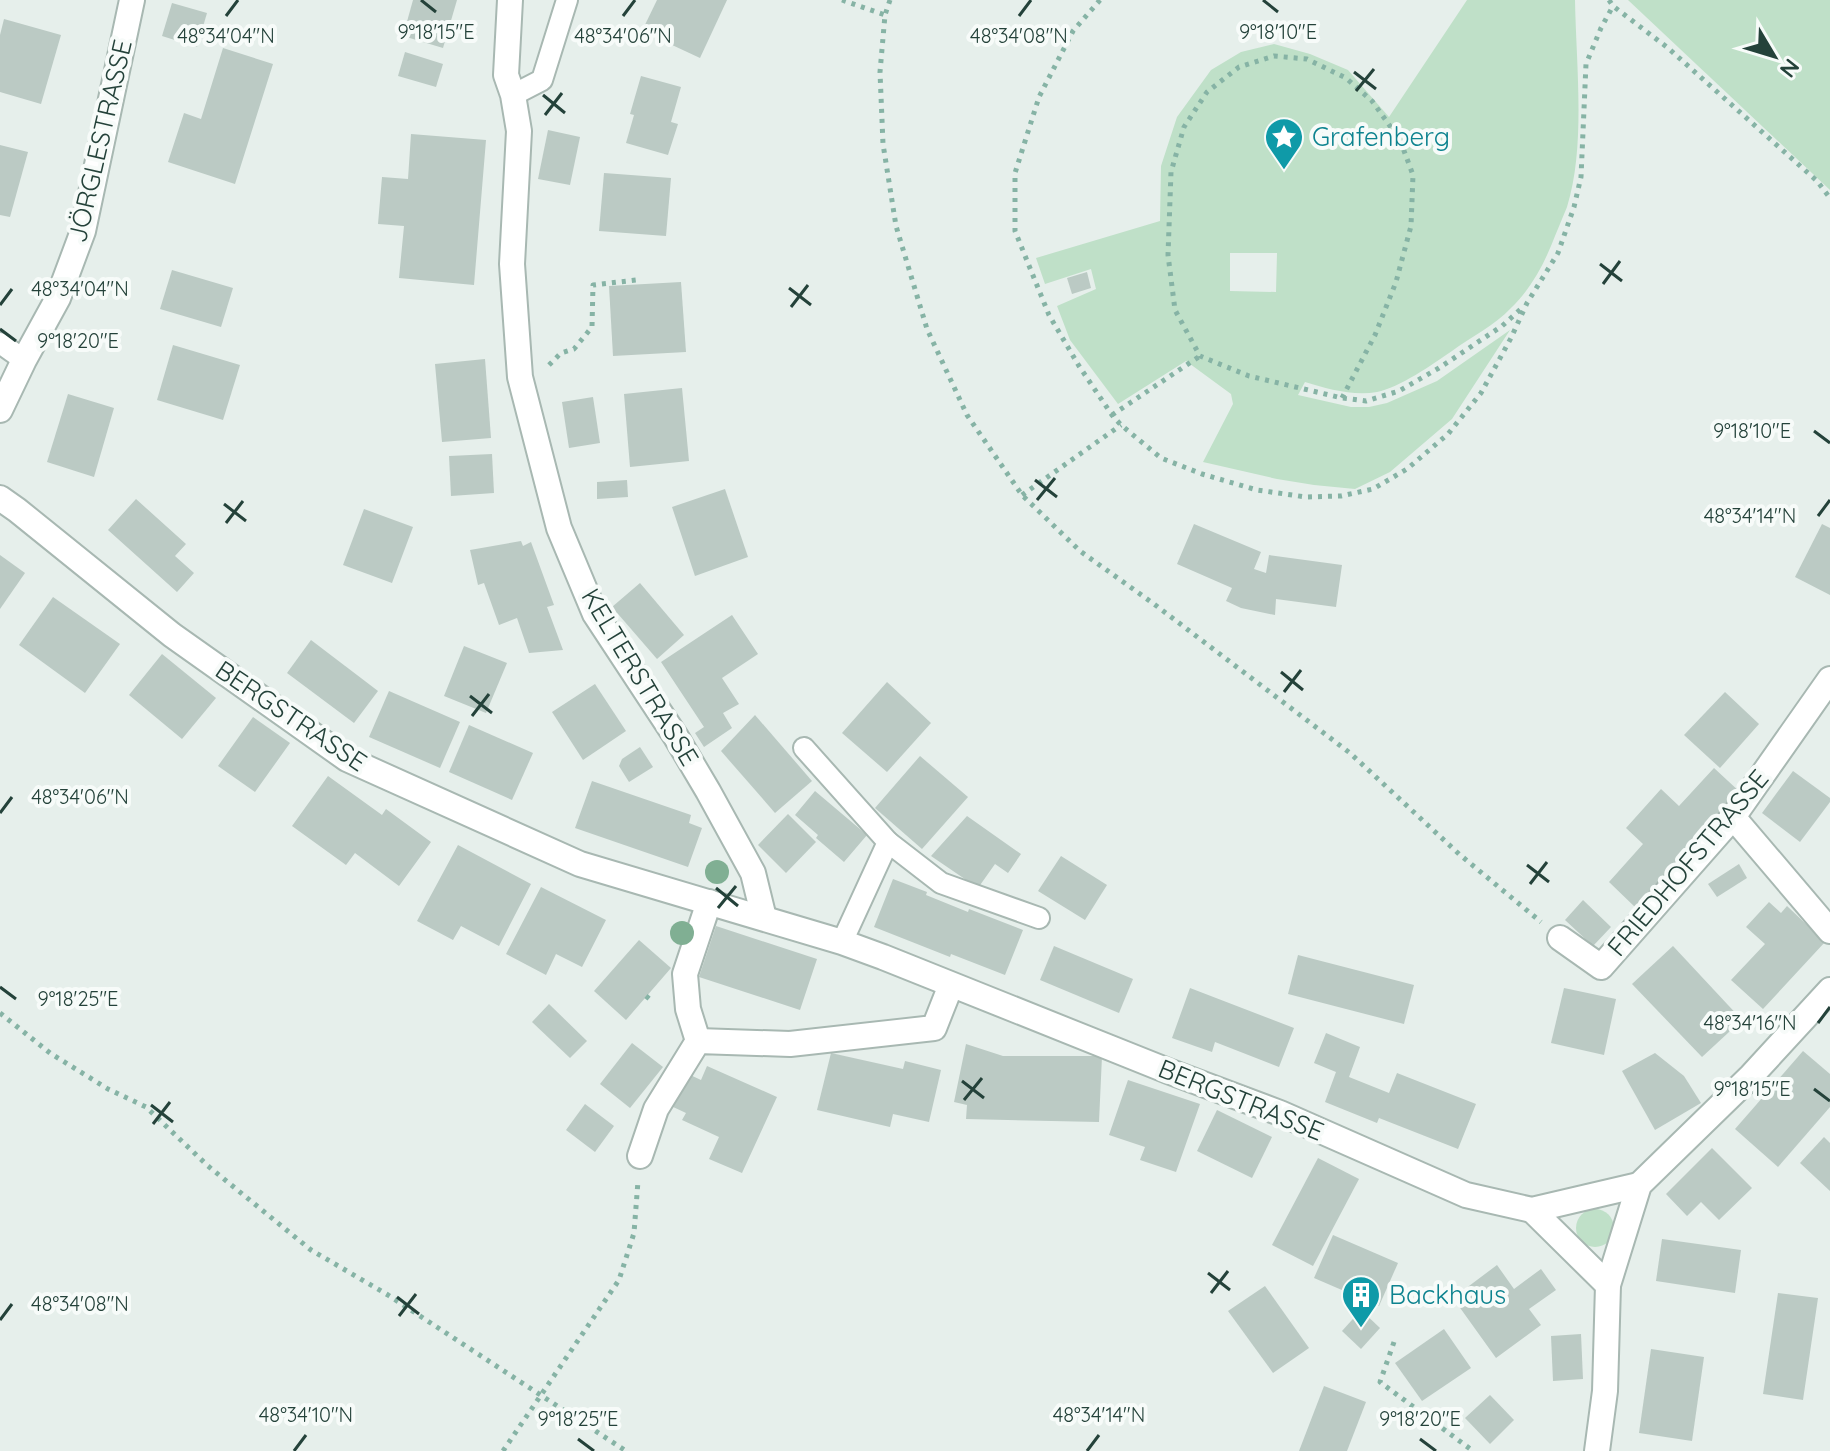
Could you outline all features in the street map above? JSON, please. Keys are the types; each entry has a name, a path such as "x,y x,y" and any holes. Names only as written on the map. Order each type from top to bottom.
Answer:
{"street":[{"name":"JÖRGLESTRASSE","path":"0,410 58,298 83,231 132,0"},
{"name":"KELTERSTRASSE","path":"510,0 506,75 519,131 512,264 520,377 559,528 595,614 676,737 753,873 764,918"},
{"name":"BERGSTRASSE","path":"0,498 172,635 347,759 580,864 842,942 1280,1113 1466,1195 1532,1210 1639,1185"},
{"name":"FRIEDHOFSTRASSE","path":"1560,938 1601,967 1733,817 1830,679"},
{"path":"1733,817 1830,931"},
{"path":"640,1156 656,1109 698,1041 688,1009 685,974 709,902"},
{"path":"698,1041 790,1044 934,1028 951,985"},
{"path":"1597,1451 1605,1391 1608,1285 1639,1185 1751,1076 1830,990"},
{"path":"1532,1210 1608,1285"}],"lane":[{"path":"513,95 542,80 567,0"},
{"path":"0,343 24,360"},
{"path":"804,748 888,842 941,883 1039,918"},
{"path":"842,942 888,842"}],"path":[{"path":"842,0 885,15"},
{"path":"890,0 885,15 880,72 883,144 896,226 927,329 967,415 1022,495 1080,551 1350,753 1459,854 1560,938"},
{"path":"1100,0 1073,31 1039,97 1015,173 1015,231 1049,315 1079,366 1121,425 1161,458 1257,490 1330,497 1373,489 1407,469 1448,434 1481,393 1527,303 1558,253 1574,207 1581,177 1586,64 1611,3 1668,48 1817,181 1830,198"},
{"path":"1342,398 1375,335 1396,282 1411,226 1413,175 1400,140 1372,101 1346,78 1307,59 1274,56 1239,67 1207,92 1184,127 1171,172 1168,255 1175,310 1200,356 1249,376 1342,398 1366,401 1399,391 1439,368 1502,326 1527,303"},
{"path":"561,353 574,349 592,327 593,285 636,280 637,284"},
{"path":"1112,415 1200,356"},
{"path":"1022,495 1121,425"},
{"path":"646,996 652,1001"},
{"path":"0,1013 50,1053 108,1089 146,1107 208,1166 311,1250 388,1295 626,1451"},
{"path":"503,1451 619,1280 634,1233 640,1156"},
{"path":"1394,1342 1380,1382 1473,1451"}],"green space":[{"path":"1467,0 1575,0 1578,132 1573,183 1567,207 1532,283 1498,320 1426,369 1395,386 1377,392 1359,393 1305,382 1298,395 1351,407 1387,403 1437,381 1510,330 1452,419 1390,472 1355,489 1277,479 1203,462 1233,404 1231,394 1186,361 1118,404 1070,340 1057,306 1096,289 1091,269 1045,284 1036,258 1160,221 1161,166 1177,117 1211,70 1241,52 1274,44 1310,54 1348,70 1389,117","holes":["1230,253 1277,253 1276,292 1230,291"]},
{"path":"1628,0 1830,0 1830,190"},
{"path":"1595,1209 1608,1215 1614,1228 1608,1241 1595,1247 1582,1241 1576,1228 1582,1215"}],"building":[{"path":"413,0 457,0 443,48 403,36"},
{"path":"657,0 727,0 700,58 642,31"},
{"path":"172,3 207,13 197,47 162,36"},
{"path":"4,19 61,35 41,104 0,92 0,35"},
{"path":"223,48 273,64 235,184 168,162 184,113 201,119"},
{"path":"405,52 443,64 436,87 398,76"},
{"path":"641,76 681,87 671,122 678,124 668,155 626,143 634,115 630,114"},
{"path":"548,130 580,137 570,185 538,179"},
{"path":"411,134 486,140 474,285 399,278 404,226 378,224 382,177 408,179"},
{"path":"0,145 28,152 10,217 0,215"},
{"path":"604,173 671,178 666,236 599,231"},
{"path":"172,270 233,288 221,327 160,309"},
{"path":"1087,272 1091,288 1072,294 1067,278"},
{"path":"681,282 686,352 613,356 609,286"},
{"path":"173,345 240,365 223,420 157,400"},
{"path":"485,359 491,438 442,442 435,364"},
{"path":"682,388 689,461 630,467 624,394"},
{"path":"68,394 114,408 94,477 47,462"},
{"path":"593,397 600,443 569,448 562,402"},
{"path":"492,454 494,493 451,496 449,456"},
{"path":"627,480 628,497 597,499 597,482"},
{"path":"725,489 748,557 695,576 672,507"},
{"path":"136,499 186,544 175,556 194,573 177,592 108,530"},
{"path":"364,509 413,527 392,583 343,565"},
{"path":"1194,524 1261,552 1254,569 1266,573 1269,555 1342,565 1336,607 1276,599 1275,615 1241,608 1226,601 1232,588 1177,564"},
{"path":"1822,524 1830,528 1830,595 1795,577"},
{"path":"521,541 523,546 531,542 554,605 547,607 563,650 529,653 517,618 499,625 484,583 478,585 470,550"},
{"path":"0,555 25,573 0,609"},
{"path":"640,583 684,635 657,659 612,607"},
{"path":"53,597 120,644 85,693 19,645"},
{"path":"732,615 758,654 722,678 739,704 723,713 732,728 704,747 695,733 704,727 661,662"},
{"path":"311,640 378,691 354,723 287,673"},
{"path":"464,646 507,663 486,713 444,696"},
{"path":"162,654 216,698 182,739 129,695"},
{"path":"887,682 931,723 887,772 842,733"},
{"path":"595,684 626,731 583,760 552,712"},
{"path":"389,691 460,722 440,768 369,737"},
{"path":"1725,692 1759,724 1720,768 1684,735"},
{"path":"755,715 812,781 775,813 721,751"},
{"path":"253,717 290,743 255,792 218,766"},
{"path":"469,725 533,753 512,800 449,772"},
{"path":"640,747 653,767 629,782 619,766 622,759"},
{"path":"920,756 968,797 922,849 875,808"},
{"path":"1714,768 1741,793 1636,908 1609,882 1643,844 1626,828 1661,789 1679,806"},
{"path":"1793,771 1830,798 1800,842 1762,813"},
{"path":"328,776 382,815 386,809 431,842 399,886 355,853 346,865 292,826"},
{"path":"592,781 691,815 689,823 702,828 688,867 575,828"},
{"path":"815,791 867,835 844,862 795,815"},
{"path":"788,814 816,842 786,873 758,845"},
{"path":"967,816 1021,854 1008,873 995,864 978,888 931,856"},
{"path":"458,845 531,884 499,946 461,926 453,940 417,921"},
{"path":"1061,856 1107,885 1085,920 1038,891"},
{"path":"1739,864 1747,878 1717,897 1708,884"},
{"path":"893,879 968,912 969,909 1023,930 1005,975 874,927"},
{"path":"541,887 606,920 582,967 556,954 546,975 506,954"},
{"path":"1583,900 1611,927 1593,946 1565,920"},
{"path":"1769,902 1781,913 1787,906 1825,942 1763,1009 1731,980 1765,944 1746,927"},
{"path":"716,926 817,959 800,1010 699,977"},
{"path":"639,940 671,968 626,1020 594,991"},
{"path":"1054,946 1133,979 1119,1013 1040,980"},
{"path":"1673,946 1742,1020 1702,1057 1632,984"},
{"path":"1298,955 1414,985 1404,1024 1288,994"},
{"path":"1190,988 1294,1028 1279,1067 1215,1042 1212,1052 1172,1038"},
{"path":"1564,988 1616,999 1604,1055 1551,1043"},
{"path":"549,1004 587,1041 570,1058 532,1022"},
{"path":"1326,1033 1360,1047 1349,1077 1389,1093 1397,1073 1476,1104 1458,1149 1379,1118 1377,1123 1325,1102 1336,1072 1314,1063"},
{"path":"632,1043 663,1067 630,1108 600,1084"},
{"path":"966,1044 1003,1056 1102,1056 1099,1122 966,1119 967,1105 954,1102"},
{"path":"1803,1051 1830,1074 1830,1107 1778,1167 1735,1129"},
{"path":"831,1053 903,1069 905,1061 941,1070 929,1122 893,1114 890,1127 817,1110"},
{"path":"1655,1053 1684,1076 1701,1103 1655,1130 1622,1071"},
{"path":"707,1066 777,1097 742,1173 709,1159 719,1137 682,1120 686,1113 671,1106 686,1073 701,1080"},
{"path":"1128,1080 1200,1104 1176,1172 1140,1160 1145,1147 1109,1135"},
{"path":"585,1104 614,1126 595,1152 566,1130"},
{"path":"1217,1110 1272,1137 1252,1178 1197,1151"},
{"path":"1824,1137 1830,1143 1830,1191 1800,1163"},
{"path":"1712,1148 1752,1188 1719,1220 1701,1202 1687,1216 1666,1194"},
{"path":"1318,1158 1359,1179 1313,1266 1272,1245"},
{"path":"1333,1235 1398,1263 1379,1306 1314,1278"},
{"path":"1662,1239 1741,1250 1735,1293 1656,1281"},
{"path":"1497,1265 1514,1289 1541,1269 1556,1290 1529,1309 1541,1325 1496,1358 1453,1298"},
{"path":"1265,1286 1309,1348 1273,1373 1228,1311"},
{"path":"1778,1293 1818,1298 1803,1400 1763,1394"},
{"name":"Backhaus","path":"1361,1310 1380,1328 1361,1349 1342,1331"},
{"path":"1444,1329 1471,1368 1422,1401 1395,1363"},
{"path":"1581,1334 1583,1379 1553,1381 1551,1336"},
{"path":"1651,1349 1704,1357 1692,1441 1639,1433"},
{"path":"1324,1386 1366,1402 1347,1451 1299,1451"},
{"path":"1490,1395 1514,1420 1490,1444 1465,1418"}],"place":[{"name":"Grafenberg","path":"1284,171"},
{"name":"Backhaus","path":"1361,1329"}]}
